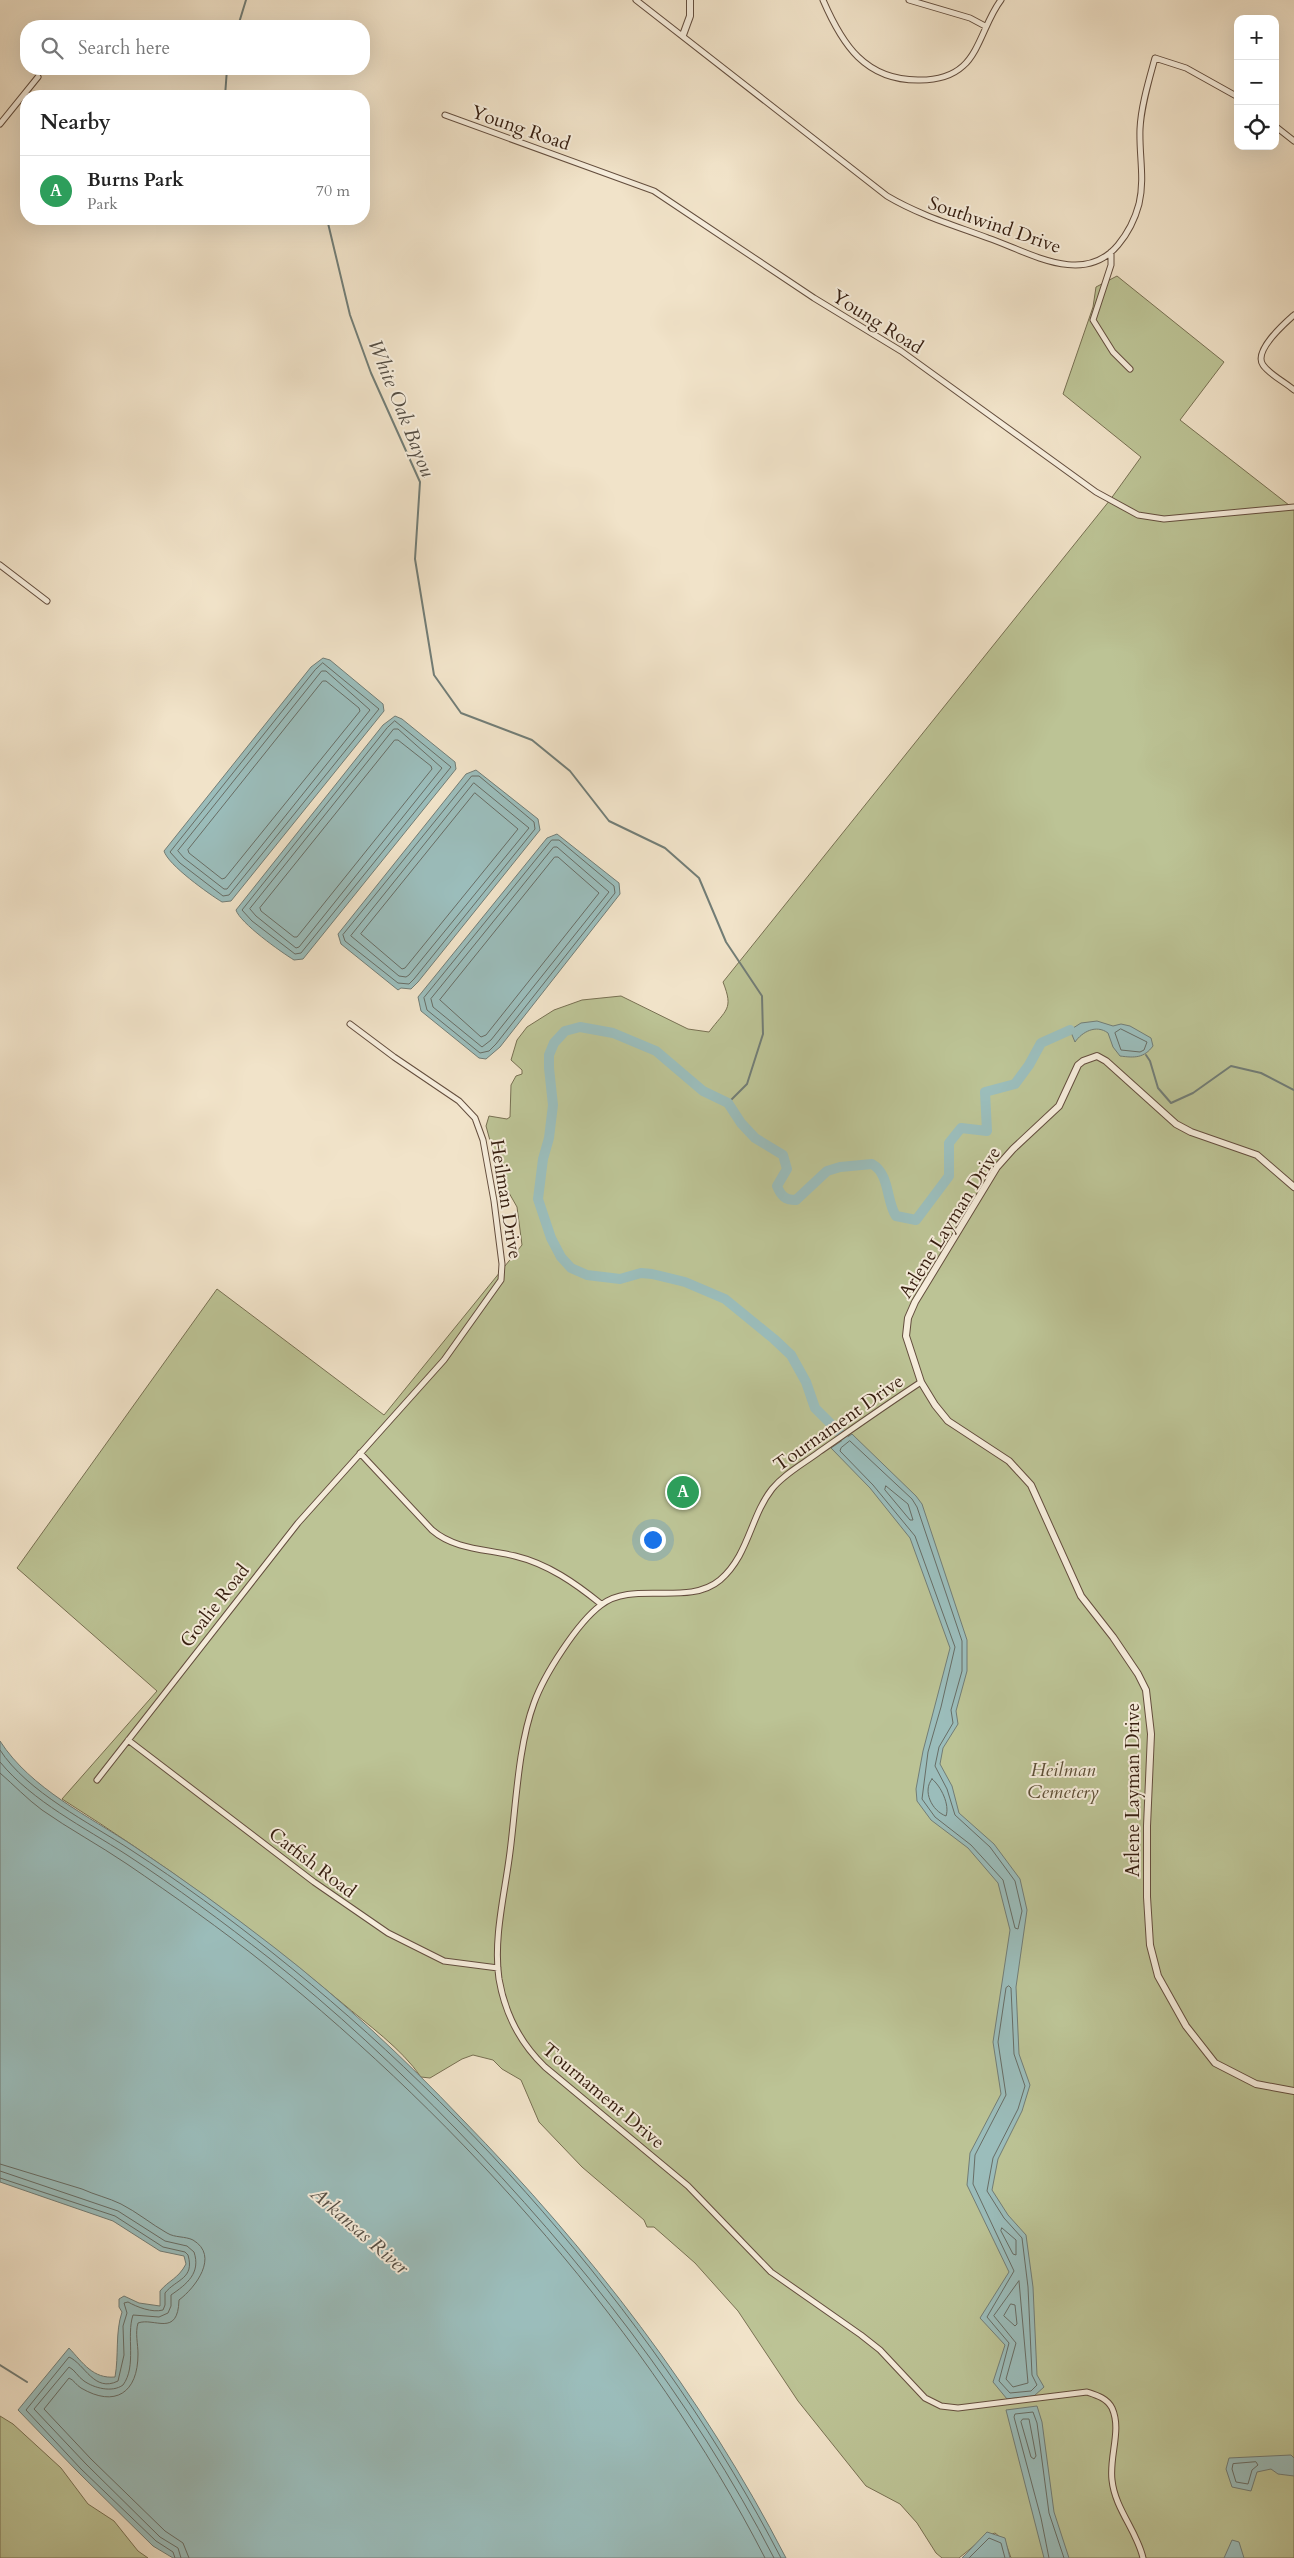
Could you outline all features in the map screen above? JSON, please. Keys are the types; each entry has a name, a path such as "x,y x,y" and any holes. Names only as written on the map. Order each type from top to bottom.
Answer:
{"street":[{"path":"636,0 683,36 690,16 690,0"},
{"path":"824,0 839,36 858,57 876,70 907,80 936,79 956,71 972,54 985,26 1001,0"},
{"path":"909,0 970,18 985,26"},
{"name":"Southwind Drive","path":"683,36 875,188 914,212 1052,262 1081,265 1097,261 1112,252 1131,225 1142,185 1140,128 1155,58 1186,68 1234,94"},
{"path":"27,90 38,77"},
{"path":"0,124 20,99"},
{"name":"Young Road","path":"444,115 654,191 814,298 901,351 1096,492 1126,510 1148,517 1174,518 1294,507"},
{"path":"1279,129 1294,141"},
{"path":"1112,252 1111,265 1093,320 1113,352 1130,369"},
{"path":"1294,315 1272,337 1261,359 1264,366 1294,390"},
{"path":"0,565 46,601"},
{"name":"Heilman Drive","path":"350,1024 458,1101 475,1118 483,1140 502,1264 500,1284 470,1326 444,1360 360,1453"},
{"name":"Arlene Layman Drive","path":"1294,1186 1257,1155 1191,1132 1176,1124 1102,1058 1097,1056 1083,1061 1078,1065 1059,1106 1012,1149 997,1167 912,1308 906,1328 907,1345 921,1382 934,1405 948,1422 1009,1461 1031,1485 1081,1596 1118,1644 1146,1690 1151,1734 1147,1826 1147,1897 1150,1945 1160,1979 1186,2026 1204,2051 1216,2063 1256,2084 1294,2091"},
{"name":"Tournament Drive","path":"921,1382 786,1475 771,1490 759,1512 743,1552 718,1581 692,1591 630,1595 601,1604 559,1656 539,1690 530,1716 498,1941 498,1968 505,2005 513,2025 537,2060 688,2186 771,2272 880,2350 918,2392 930,2401 941,2406 958,2408 1087,2392 1102,2397 1111,2405 1116,2417 1112,2480 1118,2506 1143,2558"},
{"path":"360,1453 432,1530 444,1539 459,1545 516,1556 539,1565 575,1584 601,1604"},
{"name":"Goalie Road","path":"97,1780 298,1523 360,1453"},
{"name":"Catfish Road","path":"128,1740 314,1882 388,1933 444,1961 498,1968"}],"green space":[{"name":"Heilman Cemetery","path":"1117,276 1224,362 1180,420 1294,509 1294,2558 1011,2558 1005,2541 995,2533 986,2536 959,2558 942,2558 936,2553 917,2523 900,2504 866,2486 798,2401 738,2311 695,2263 654,2227 647,2227 644,2220 582,2167 539,2122 521,2080 502,2069 493,2060 473,2055 462,2059 430,2078 421,2077 404,2056 384,2037 274,1948 170,1871 62,1799 157,1691 17,1568 217,1289 384,1415 522,1245 517,1207 500,1177 486,1126 489,1116 507,1119 510,1117 511,1085 516,1076 522,1074 522,1070 511,1060 517,1040 527,1027 554,1010 582,1000 621,996 688,1029 709,1032 724,1013 728,1004 723,982 1110,500 1141,457 1063,394 1093,307 1096,287"},
{"path":"0,2416 13,2424 61,2468 88,2504 114,2521 138,2551 148,2558 0,2558"}],"water":[{"path":"323,658 330,660 383,704 384,711 231,901 222,902 173,864 164,851 311,667"},
{"path":"395,716 402,719 455,762 456,769 303,959 294,960 253,929 239,916 236,910 383,725"},
{"path":"476,770 538,819 540,830 418,982 411,989 401,988 398,990 341,944 338,934 466,774"},
{"path":"557,834 619,883 620,894 500,1047 486,1059 479,1058 421,1011 418,997 547,838"},
{"path":"1097,1021 1113,1026 1121,1024 1130,1026 1151,1038 1153,1046 1143,1055 1120,1056 1113,1047 1108,1033 1099,1029 1085,1032 1075,1042 1070,1030 1081,1023"},
{"path":"852,1434 922,1504 967,1640 967,1671 956,1711 958,1724 943,1748 940,1764 952,1786 959,1813 994,1844 1020,1879 1027,1910 1016,1987 1019,2054 1030,2085 1022,2111 998,2159 992,2190 1008,2215 1026,2235 1033,2287 1037,2375 1044,2387 1034,2396 1007,2399 993,2382 1005,2345 980,2318 1009,2272 967,2185 970,2153 1001,2094 993,2042 1010,1930 998,1883 968,1848 931,1820 917,1801 916,1789 923,1751 950,1648 910,1538 870,1488 831,1448"},
{"name":"Arkansas River","path":"0,1741 13,1758 44,1787 189,1884 300,1968 372,2030 462,2119 555,2220 599,2272 640,2326 718,2439 786,2558 173,2558 153,2546 18,2410 69,2348 94,2373 115,2377 122,2312 119,2307 119,2299 124,2296 139,2303 160,2306 160,2291 180,2273 186,2264 184,2256 160,2251 113,2221 0,2182"},
{"path":"1037,2406 1042,2422 1054,2512 1069,2558 1044,2558 1006,2410"},
{"path":"1291,2455 1294,2458 1294,2476 1278,2474 1271,2469 1257,2472 1251,2491 1232,2487 1226,2469 1229,2458"},
{"path":"987,2532 1005,2538 1010,2558 962,2558"},
{"path":"1232,2540 1239,2542 1244,2558 1224,2558"}],"waterway":[{"name":"White Oak Bayou","path":"240,20 246,0"},
{"name":"White Oak Bayou","path":"225,90 227,75"},
{"name":"White Oak Bayou","path":"328,225 350,315 371,373 420,482 415,559 434,675 461,713 532,740 570,771 609,821 665,848 699,878 726,942 762,996 763,1034 747,1084 728,1103"},
{"path":"843,1436 815,1408 806,1382 791,1355 725,1299 685,1282 652,1274 641,1273 620,1279 587,1275 571,1268 561,1257 551,1238 538,1199 553,1105 549,1055 554,1043 565,1031 580,1027 613,1033 656,1051 703,1091 728,1103 741,1123 755,1138 783,1155 787,1169 777,1186 784,1197 796,1200 827,1171 840,1167 872,1164 882,1174 896,1216 916,1220 949,1176 949,1143 961,1128 987,1131 985,1092 1015,1084 1029,1065 1041,1043 1070,1030"},
{"path":"1146,1055 1150,1061 1158,1088 1171,1103 1193,1093 1231,1066 1261,1073 1294,1090"},
{"path":"0,2365 27,2382"}],"place":[{"name":"Burns Park","path":"683,1492"}]}
